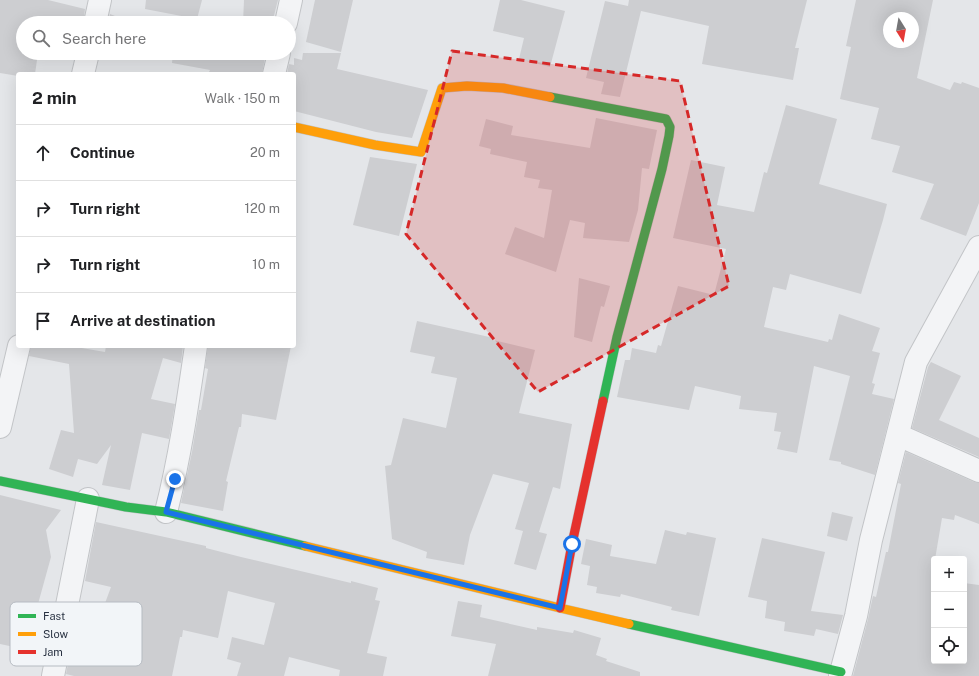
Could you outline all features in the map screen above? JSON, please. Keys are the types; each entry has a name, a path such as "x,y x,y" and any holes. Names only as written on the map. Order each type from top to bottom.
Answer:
{"street":[{"path":"97,16 100,0"},
{"path":"288,16 291,0"},
{"path":"83,72 86,60"},
{"path":"274,72 277,60"},
{"path":"296,127 375,145 421,152 442,88 467,86 503,88 666,119 670,126 670,136 667,149 617,337 560,608"},
{"path":"0,481 126,507 166,512 560,608 840,674 856,616 871,540 916,362 979,247"},
{"path":"0,427 19,348"},
{"path":"166,512 175,479 196,348"},
{"path":"898,435 979,472"},
{"path":"68,602 88,499"},
{"path":"53,676 55,666"}],"highlighted area":[{"path":"452,51 680,81 729,286 538,392 406,234"}],"building":[{"path":"0,0 48,0 85,9 84,16 16,16 16,60 37,60 35,72 16,72 16,76 0,73"},
{"path":"146,0 202,0 198,16 181,16 145,9"},
{"path":"244,0 278,0 274,16 243,16"},
{"path":"315,0 353,0 341,52 306,42"},
{"path":"500,0 521,0 565,11 550,67 519,59 524,38 493,31"},
{"path":"629,0 807,0 795,48 799,48 793,80 702,64 709,26 641,11 620,97 601,94 604,82 586,78 605,1 628,6"},
{"path":"856,0 933,0 917,78 950,90 954,82 961,84 962,82 979,88 979,203 966,236 920,219 934,184 892,172 900,146 871,139 879,108 840,99 851,47 846,46"},
{"path":"303,53 341,53 337,69 428,90 412,138 376,132 296,112 296,72 287,72 289,64 294,65 294,60 296,58 302,60"},
{"path":"172,60 264,60 262,72 209,72 210,70 172,63"},
{"path":"786,105 837,119 819,184 887,204 861,294 790,274 786,290 773,287 764,327 828,342 829,339 832,340 839,314 880,328 872,351 880,353 872,383 875,384 872,394 894,399 875,475 841,464 841,462 829,460 850,376 814,366 797,453 777,449 781,432 774,431 777,413 739,409 741,396 695,386 689,410 617,397 625,360 630,360 632,348 656,353 658,345 661,346 678,286 714,295 726,249 673,238 691,160 725,167 717,205 754,212 764,172 767,173"},
{"path":"596,118 657,130 649,169 642,168 638,210 629,242 583,238 585,223 570,220 556,272 505,254 515,227 544,238 552,190 538,188 540,180 524,177 527,162 490,154 491,149 479,146 486,119 513,126 511,135 590,148"},
{"path":"370,157 417,164 399,236 353,225"},
{"path":"579,278 610,286 604,307 601,306 592,342 574,337"},
{"path":"417,321 494,338 493,340 535,350 519,413 572,424 560,489 553,487 539,532 547,534 536,570 514,564 523,531 515,529 529,483 493,474 470,535 464,565 426,558 427,552 392,539 385,466 391,465 403,418 446,428 457,378 431,373 435,357 410,352"},
{"path":"31,348 82,348 105,352 106,348 183,348 181,363 163,358 151,399 175,404 169,439 142,433 130,490 102,485 111,445 97,464 78,459 73,477 49,469 61,430 74,433 69,364 29,356"},
{"path":"208,348 291,348 276,420 242,414 241,427 239,427 226,481 228,482 223,511 181,503 199,410 201,410 208,369 205,368"},
{"path":"931,362 961,376 939,420 979,438 979,457 912,428 928,367"},
{"path":"906,452 979,483 979,524 955,515 954,520 942,518 936,556 931,556 931,664 967,664 967,583 979,585 979,676 853,676 873,596 876,597 886,552 888,552 901,484 898,483"},
{"path":"0,495 61,510 46,530 51,557 39,602 10,602 10,646 0,644"},
{"path":"832,512 853,517 847,541 827,536"},
{"path":"96,522 206,546 206,548 241,557 378,588 375,600 380,601 367,653 387,657 383,676 339,676 340,670 289,657 284,676 237,676 241,663 227,659 232,637 264,645 275,603 228,591 218,638 183,630 182,637 180,637 172,676 74,676 66,674 68,666 142,666 142,602 105,602 111,587 85,581"},
{"path":"665,530 686,535 687,532 716,538 699,616 671,610 672,607 621,594 620,597 596,593 597,587 587,585 590,566 581,564 586,539 612,545 610,556 656,564"},
{"path":"762,538 825,552 811,611 843,615 838,634 816,629 814,636 784,631 785,622 765,618 767,601 748,597"},
{"path":"458,601 482,605 480,617 537,630 537,627 573,633 574,630 601,638 596,655 607,659 606,661 640,672 640,676 488,676 496,644 451,636"}],"traffic: fast":[{"path":"550,97 666,119 670,127 662,169 617,337 603,401"},
{"path":"0,481 126,507 166,512 305,546"},
{"path":"629,624 841,672"}],"traffic: slow":[{"path":"296,127 375,145 421,152 442,88 467,86 503,88 550,97"},
{"path":"305,546 629,624"}],"traffic: jam":[{"path":"560,608 572,544 603,401"}],"route":[{"path":"175,479 166,512 560,608 572,544"}]}
